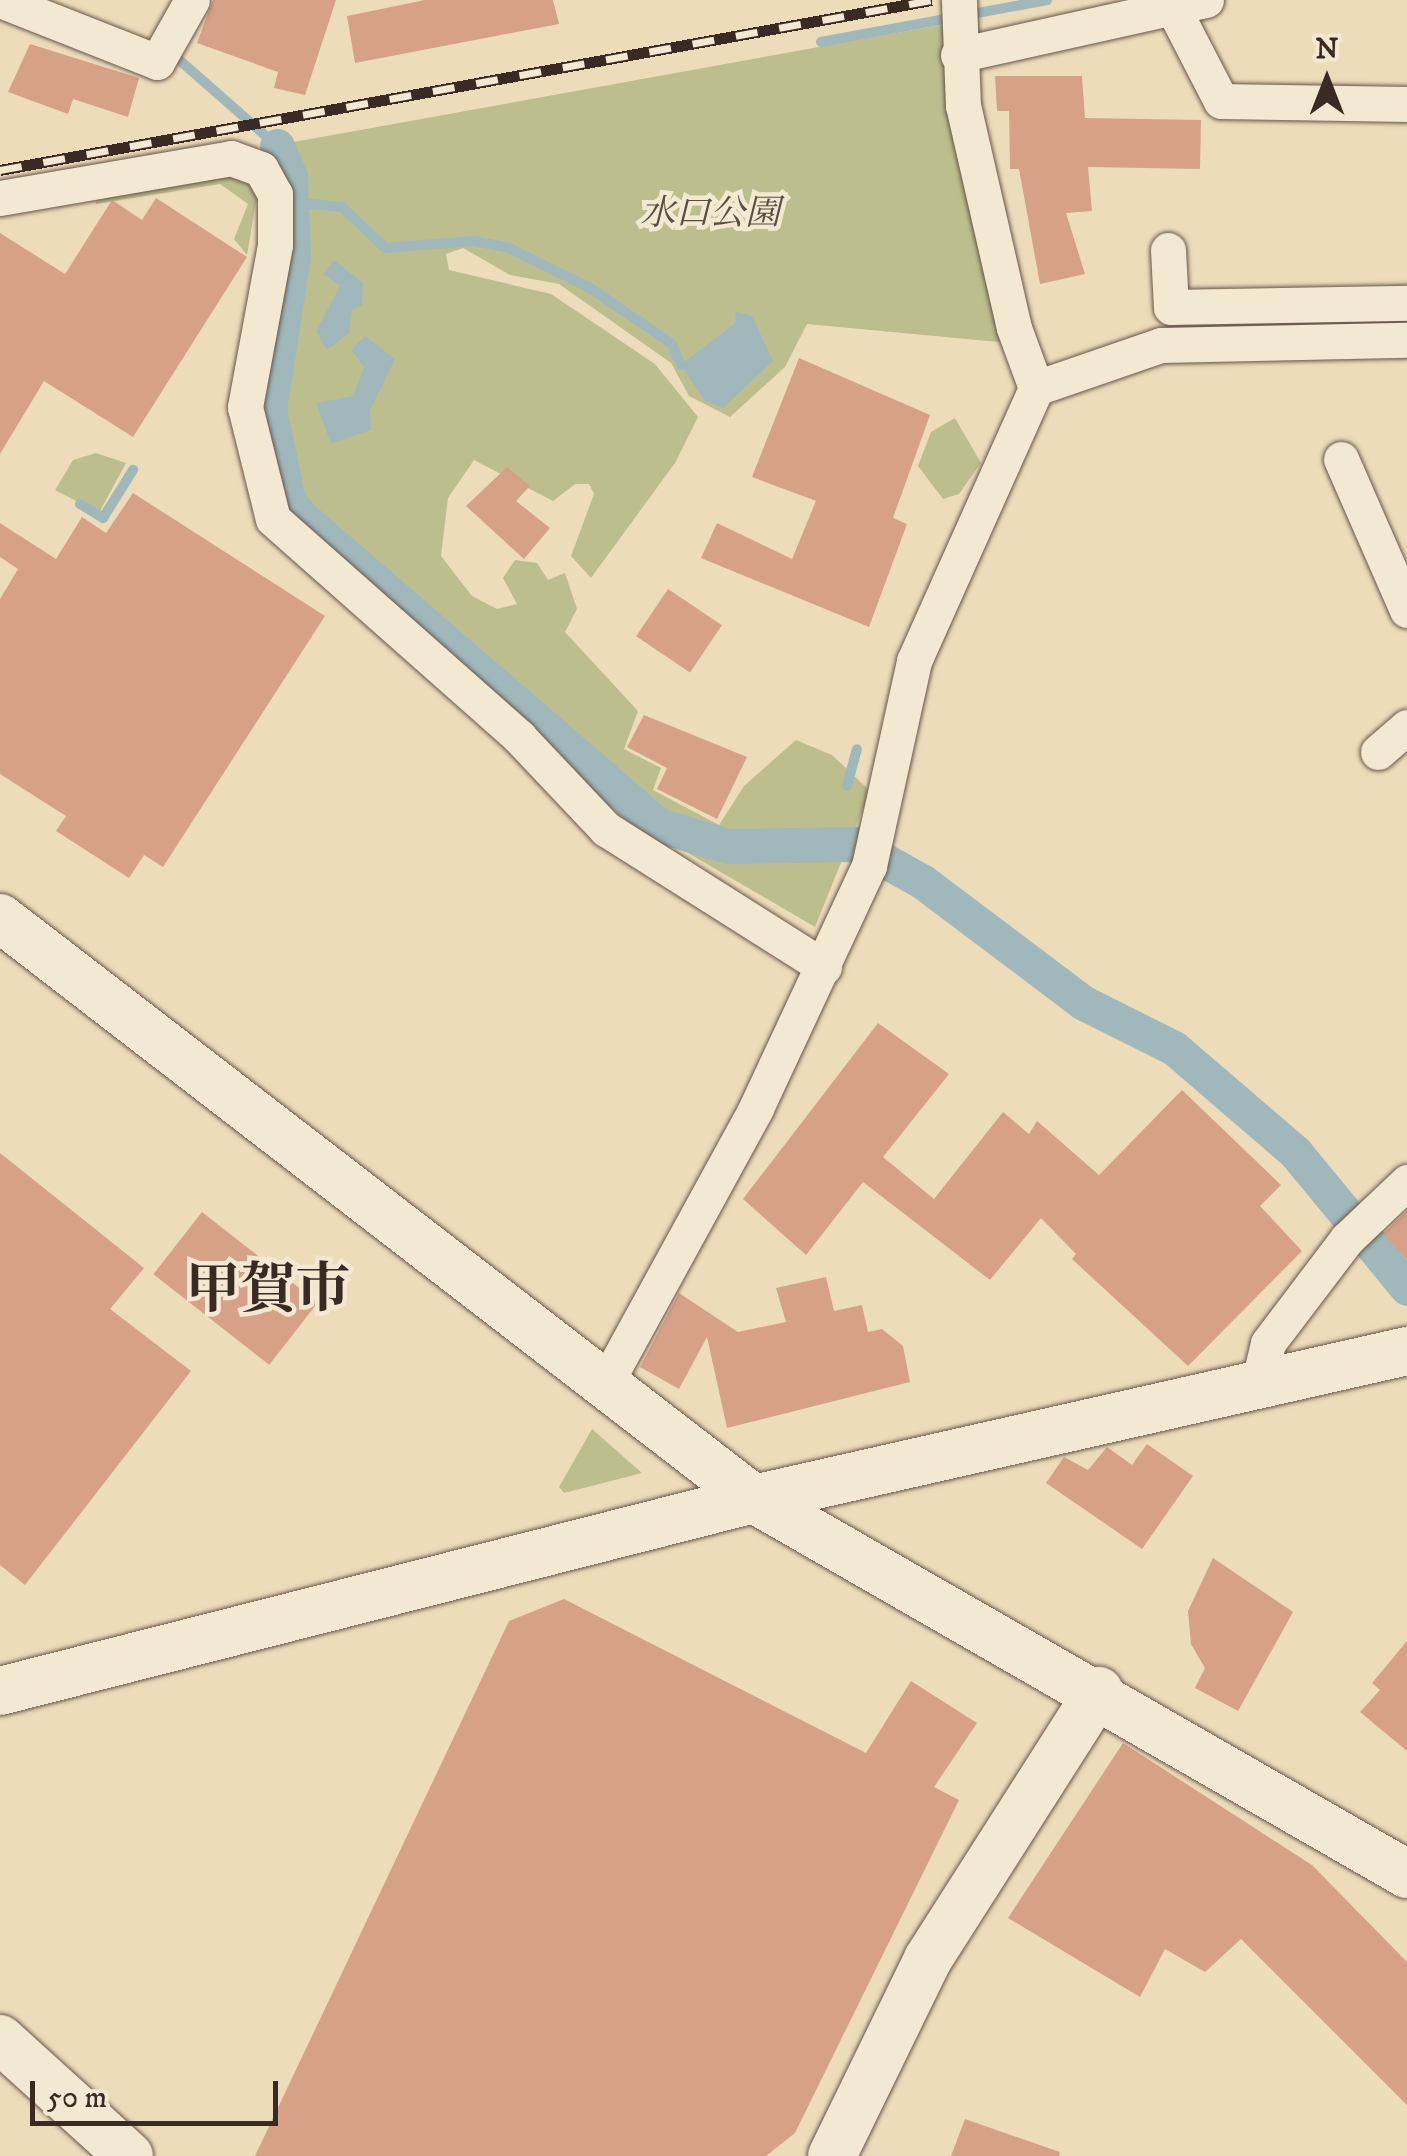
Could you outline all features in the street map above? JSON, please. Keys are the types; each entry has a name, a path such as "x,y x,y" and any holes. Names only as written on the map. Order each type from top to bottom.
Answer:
{"street":[{"path":"6,16 165,49 192,0"},
{"path":"603,1388 824,967 875,847 914,662 1036,388 1014,328 958,24 1190,5 1220,101 1407,104"},
{"path":"0,198 231,158 261,169 275,194 275,246 245,407 273,519 519,737 606,829 824,967"},
{"path":"1168,250 1171,307 1407,302"},
{"path":"1036,388 1161,345 1407,340"},
{"path":"1341,459 1407,610"},
{"path":"1378,752 1407,726"},
{"path":"0,918 603,1388 754,1499 1099,1691 1407,1874"},
{"path":"1258,1384 1268,1344 1360,1228 1407,1182"},
{"path":"0,1691 754,1499 1407,1351"},
{"path":"832,2156 928,1959 1099,1691"},
{"path":"0,2039 118,2153"}],"green space":[{"name":"水口公園","path":"952,23 1009,343 807,324 785,367 730,417 689,396 671,363 559,284 510,275 463,248 446,254 449,270 551,294 655,364 698,417 675,463 591,578 571,556 594,494 589,484 575,484 553,501 474,460 448,498 441,556 472,596 497,609 517,604 503,578 515,560 537,563 548,580 565,573 577,609 565,632 638,711 624,749 661,768 653,790 719,825 744,786 796,740 832,755 870,791 815,927 664,839 281,505 261,399 288,184 277,145"},
{"path":"235,168 258,190 247,255 234,239 248,204 220,184 96,204 95,190"},
{"path":"955,418 981,463 959,494 943,499 918,466 931,432"},
{"path":"96,453 126,463 99,513 55,490 73,460"},
{"path":"592,1429 642,1473 564,1493 559,1487"}],"water":[{"path":"334,260 363,283 362,305 352,310 349,333 327,350 316,331 340,286 323,274"},
{"path":"736,311 752,316 773,361 723,408 704,400 681,365 735,323"},
{"path":"365,336 395,359 370,410 371,430 331,444 316,403 353,396 364,367 351,350"}],"building":[{"path":"213,0 336,0 305,95 274,88 278,72 197,43"},
{"path":"425,0 553,0 559,24 355,63 347,16"},
{"path":"30,44 139,78 128,117 73,99 68,114 8,92"},
{"path":"995,76 1082,76 1085,118 1201,120 1200,169 1088,167 1092,211 1066,213 1085,274 1040,284 1019,169 1010,169 1009,111 997,111"},
{"path":"156,198 247,257 133,437 44,381 0,454 0,233 65,274 112,200 142,220"},
{"path":"799,358 930,415 893,518 907,524 869,627 701,558 717,523 792,559 816,501 752,477"},
{"path":"507,467 530,486 516,501 550,528 524,559 466,506"},
{"path":"133,493 325,616 163,867 144,855 129,878 56,831 66,816 0,774 0,599 18,569 0,557 0,523 56,559 82,517 106,533"},
{"path":"668,589 722,625 690,673 636,636"},
{"path":"644,715 747,757 717,819 657,789 667,768 627,747"},
{"path":"878,1023 949,1074 883,1157 934,1199 1003,1112 1029,1134 1037,1121 1099,1175 1182,1090 1281,1185 1260,1206 1302,1251 1188,1366 1072,1259 1076,1254 1041,1218 990,1280 863,1182 806,1255 743,1199"},
{"path":"0,1153 144,1268 110,1309 191,1371 25,1585 0,1565"},
{"path":"1407,1211 1407,1260 1383,1234"},
{"path":"202,1212 318,1303 269,1365 153,1274"},
{"path":"826,1277 834,1311 862,1305 868,1332 882,1329 903,1346 910,1382 727,1428 707,1337 679,1389 640,1367 679,1293 738,1332 786,1322 776,1288"},
{"path":"1147,1444 1193,1476 1142,1549 1046,1483 1064,1457 1088,1470 1107,1447 1132,1465"},
{"path":"1213,1558 1293,1612 1238,1711 1195,1688 1205,1668 1191,1644 1188,1611"},
{"path":"564,1599 866,1753 911,1681 977,1723 934,1787 959,1800 795,2133 766,2156 255,2156 509,1621"},
{"path":"1407,1641 1407,1751 1360,1712 1380,1690 1372,1683"},
{"path":"1123,1743 1312,1865 1407,1962 1407,2105 1241,1939 1205,1972 1165,1949 1140,1997 1008,1918"},
{"path":"965,2119 1060,2152 1059,2156 951,2156"}],"waterway":[{"path":"821,42 1047,0"},
{"path":"169,51 277,146"},
{"path":"277,146 290,177 293,256 269,409 288,499 300,516 658,825 728,846 855,844 923,882 1082,1002 1174,1048 1295,1152 1407,1288"},
{"path":"290,202 342,207 385,248 474,241 509,248 590,288 671,343 681,365"},
{"path":"80,504 103,518 133,470"},
{"path":"847,786 857,749"},
{"path":"824,843 827,835"}],"railway":[{"path":"0,170 932,0"}],"district":[{"name":"甲賀市","path":"268,1292"}]}
